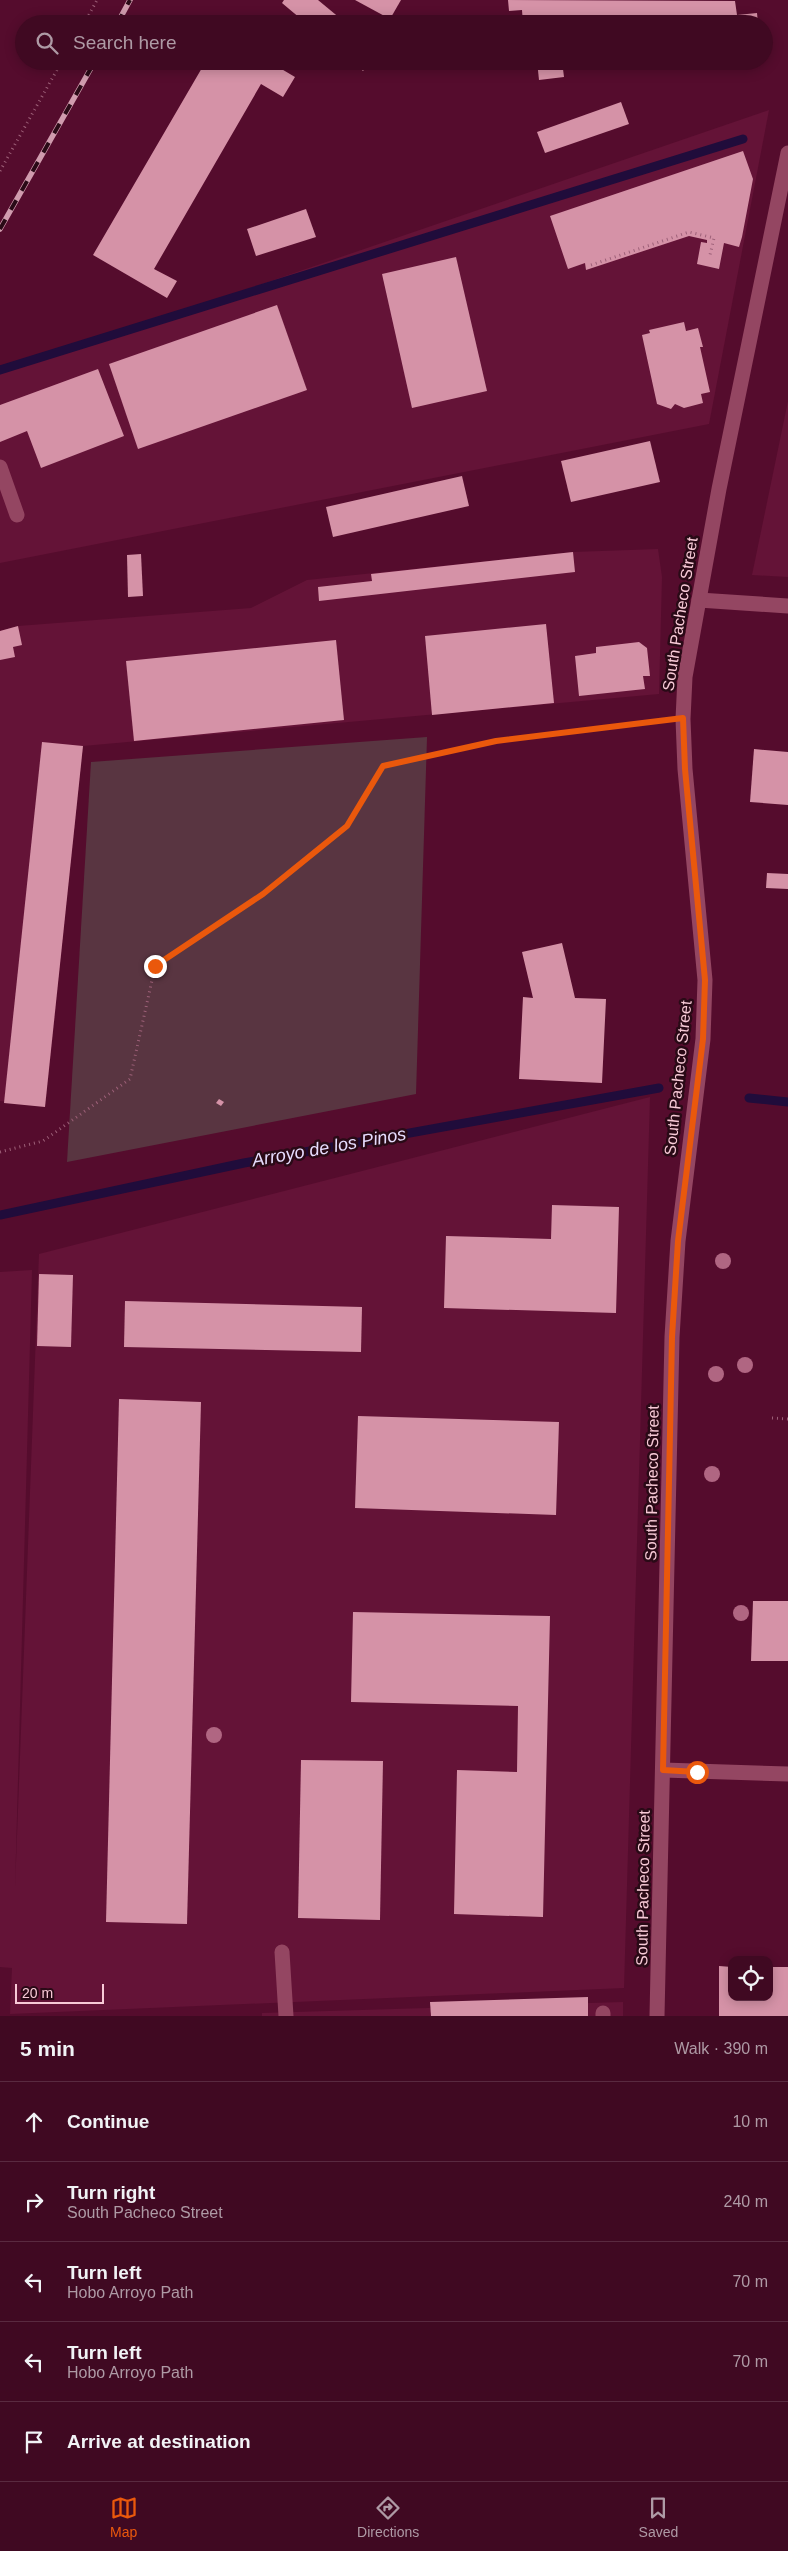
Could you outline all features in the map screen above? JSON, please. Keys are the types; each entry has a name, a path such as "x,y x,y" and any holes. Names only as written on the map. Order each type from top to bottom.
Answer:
{"street":[{"name":"South Pacheco Street","path":"658,2016 673,1328 678,1241 703,1039 705,980 685,769 683,718 685,677 788,153"},
{"path":"0,467 17,515"},
{"path":"699,600 788,606"},
{"path":"663,1770 788,1774"},
{"path":"282,1952 286,2016"}],"path":[{"path":"89,15 97,0"},
{"path":"0,171 57,70"},
{"path":"591,265 689,232 714,238 710,255"},
{"path":"0,1152 44,1140 130,1079 155,966 263,894 347,826 383,766 496,741 683,718"},
{"path":"772,1418 788,1419"}],"shaded area":[{"path":"769,110 709,424 0,563 0,374"},
{"path":"788,401 788,577 752,575"},
{"path":"658,549 662,577 659,694 83,746 45,1107 0,1101 0,631 18,626 251,608 307,580 573,552"},
{"path":"427,737 416,1094 67,1162 91,762"},
{"path":"650,1097 624,1988 10,2014 12,1968 0,1967 0,1272 32,1270 15,1889 39,1254"},
{"path":"623,2002 623,2016 262,2016 262,2013"}],"building":[{"path":"284,0 318,0 336,15 296,15 282,3"},
{"path":"355,0 401,0 392,15 383,15"},
{"path":"508,0 735,1 737,15 522,15 522,10 509,11"},
{"path":"757,13 757,15 737,15"},
{"path":"201,70 283,70 295,77 283,97 261,84 154,269 177,281 167,298 93,255"},
{"path":"538,70 563,70 564,77 539,80"},
{"path":"621,102 629,124 545,153 537,132"},
{"path":"743,151 753,179 742,237 739,247 724,243 719,269 697,264 701,242 707,243 707,240 689,236 586,270 585,263 568,269 550,216"},
{"path":"306,209 316,237 256,256 247,229"},
{"path":"456,257 487,391 412,408 382,274"},
{"path":"277,305 307,390 138,449 109,364"},
{"path":"684,322 686,331 698,328 703,347 700,347 710,392 701,394 703,403 684,408 675,404 671,409 657,404 642,335 650,333 649,330"},
{"path":"98,369 124,436 41,468 27,431 0,442 0,405"},
{"path":"650,441 660,482 571,502 561,461"},
{"path":"462,476 469,506 333,537 326,507"},
{"path":"573,552 575,572 319,601 318,587 372,581 371,574"},
{"path":"141,554 143,596 128,597 127,555"},
{"path":"546,624 554,703 432,715 425,636"},
{"path":"18,626 22,645 13,647 15,657 0,660 0,631"},
{"path":"336,640 344,720 134,741 126,661"},
{"path":"639,642 647,648 650,676 643,676 645,689 579,696 575,656 596,653 596,647"},
{"path":"42,742 83,746 45,1107 4,1103"},
{"path":"754,749 788,752 788,805 750,802"},
{"path":"767,873 788,874 788,889 766,888"},
{"path":"562,943 575,998 606,999 602,1083 519,1079 523,997 533,998 522,952"},
{"path":"219,1099 224,1102 221,1106 216,1103"},
{"path":"552,1205 619,1207 616,1313 444,1308 446,1236 551,1239"},
{"path":"39,1274 73,1275 71,1347 37,1346"},
{"path":"125,1301 362,1307 361,1352 124,1347"},
{"path":"119,1399 201,1402 187,1924 106,1922"},
{"path":"358,1416 559,1422 556,1515 355,1508"},
{"path":"753,1601 788,1601 788,1661 751,1661"},
{"path":"353,1612 550,1616 543,1917 454,1914 457,1770 517,1772 518,1706 351,1702"},
{"path":"301,1760 383,1761 380,1920 298,1918"},
{"path":"719,1966 728,1967 728,2001 773,2001 773,1967 788,1967 788,2016 719,2016"},
{"path":"588,1997 588,2016 431,2016 430,2002"}],"waterway":[{"path":"0,370 743,139"},
{"name":"Arroyo de los Pinos","path":"0,1215 244,1163 659,1088"},
{"name":"Arroyo de los Pinos","path":"749,1098 788,1102"}],"railway":[{"path":"122,15 130,0"},
{"path":"0,229 90,70"}],"route":[{"path":"155,966 263,894 347,826 383,766 496,741 683,718 685,769 705,980 703,1039 678,1241 672,1337 663,1770 697,1772"}]}
